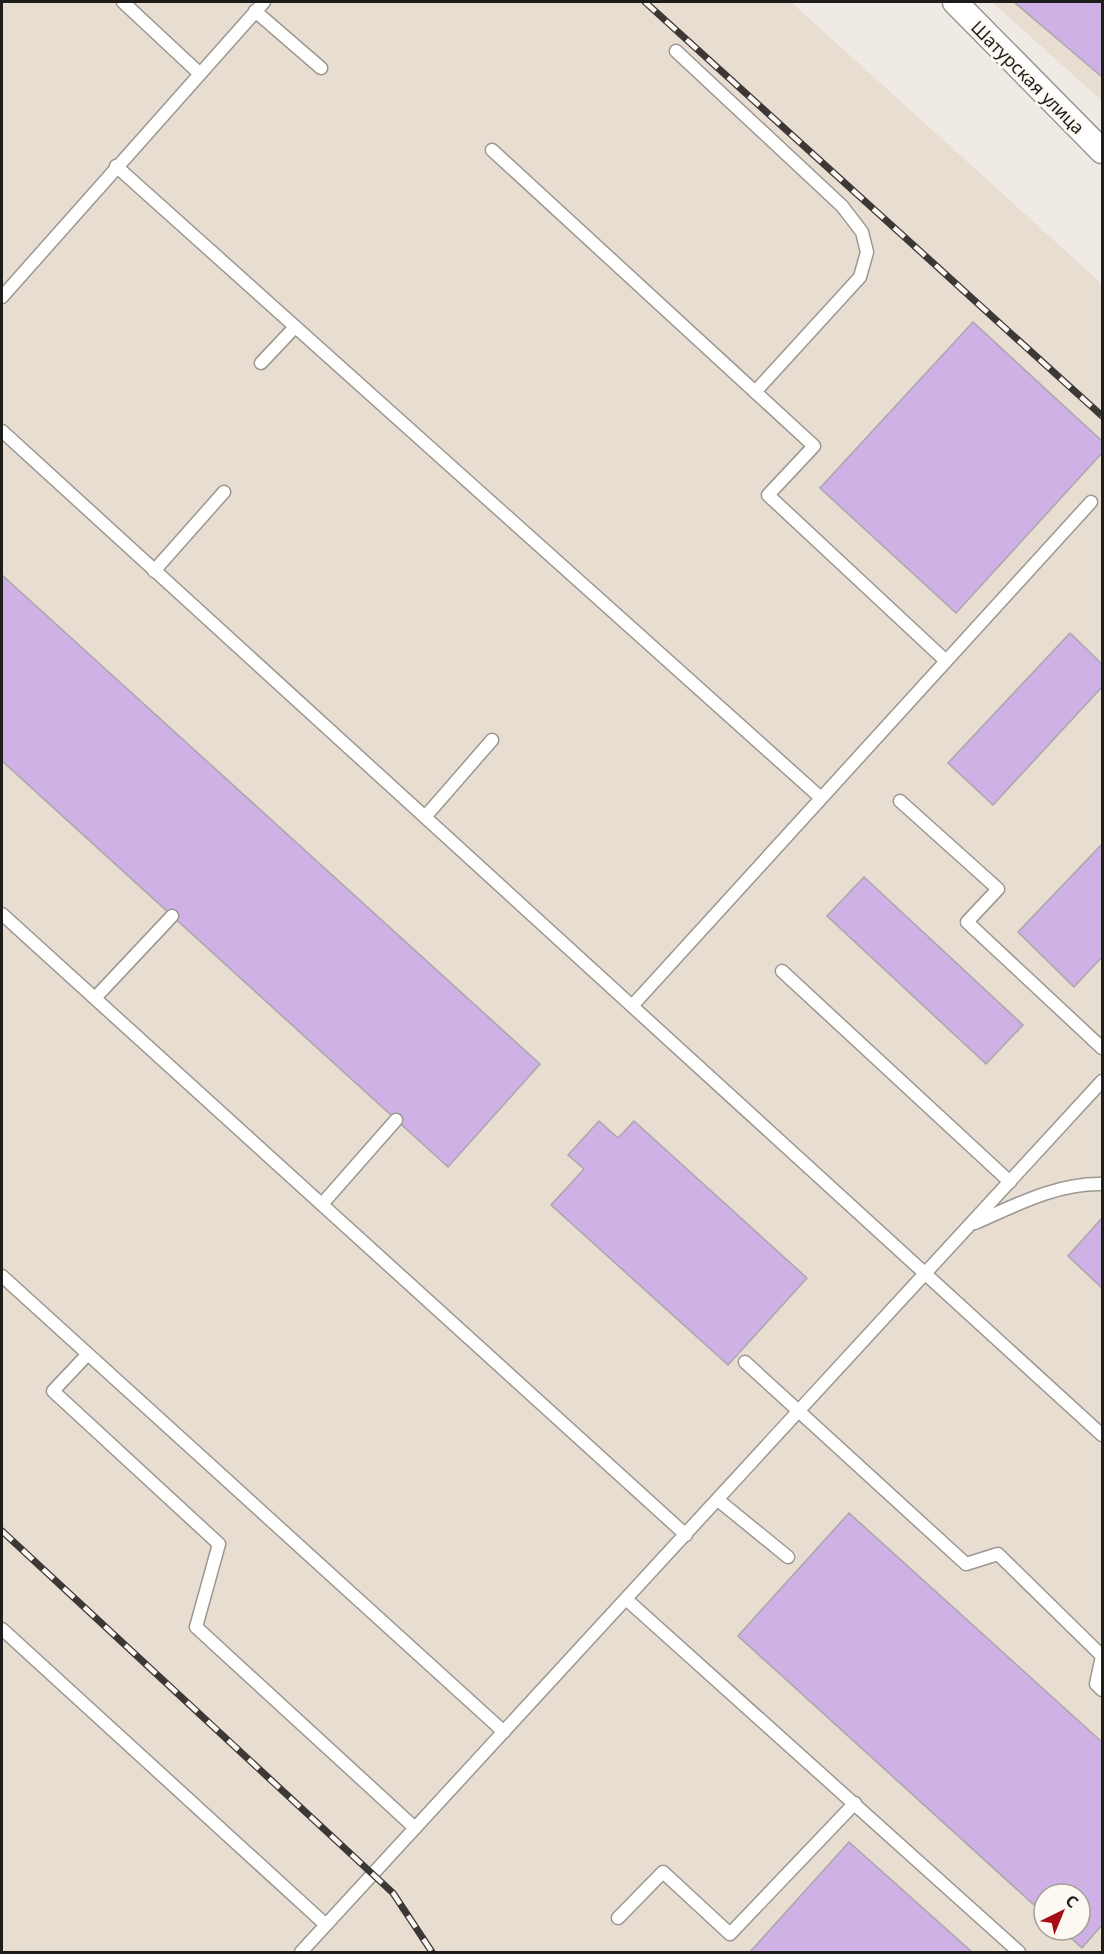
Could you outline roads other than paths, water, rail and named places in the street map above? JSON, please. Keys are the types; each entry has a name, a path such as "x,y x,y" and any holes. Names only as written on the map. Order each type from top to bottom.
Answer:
{"street":[{"name":"Шатурская улица","path":"955,2 1102,150"}],"lane":[{"path":"123,2 199,73"},
{"path":"2,297 259,6 321,68"},
{"path":"676,51 842,206 862,232 867,252 860,277 755,392"},
{"path":"492,150 814,446 768,495 946,662"},
{"path":"116,166 821,798"},
{"path":"261,363 295,327"},
{"path":"2,431 1102,1435"},
{"path":"154,571 224,492"},
{"path":"632,1006 1091,502"},
{"path":"424,817 492,740"},
{"path":"900,801 998,889 967,922 1102,1048"},
{"path":"2,914 686,1534"},
{"path":"95,998 172,916"},
{"path":"782,971 1010,1182"},
{"path":"301,1953 1102,1081"},
{"path":"323,1203 396,1120"},
{"path":"969,1226 1033,1196 1087,1184 1102,1184"},
{"path":"2,1276 504,1732"},
{"path":"87,1355 53,1391 219,1544 196,1627 415,1828"},
{"path":"745,1362 797,1413 966,1564 998,1554 1102,1656 1096,1684 1102,1690"},
{"path":"718,1500 788,1557"},
{"path":"626,1599 1019,1953"},
{"path":"2,1629 326,1925"},
{"path":"618,1918 663,1872 730,1934 855,1803"}],"railway":[{"path":"645,2 1102,416"},
{"path":"2,1531 393,1893 432,1952"}]}
